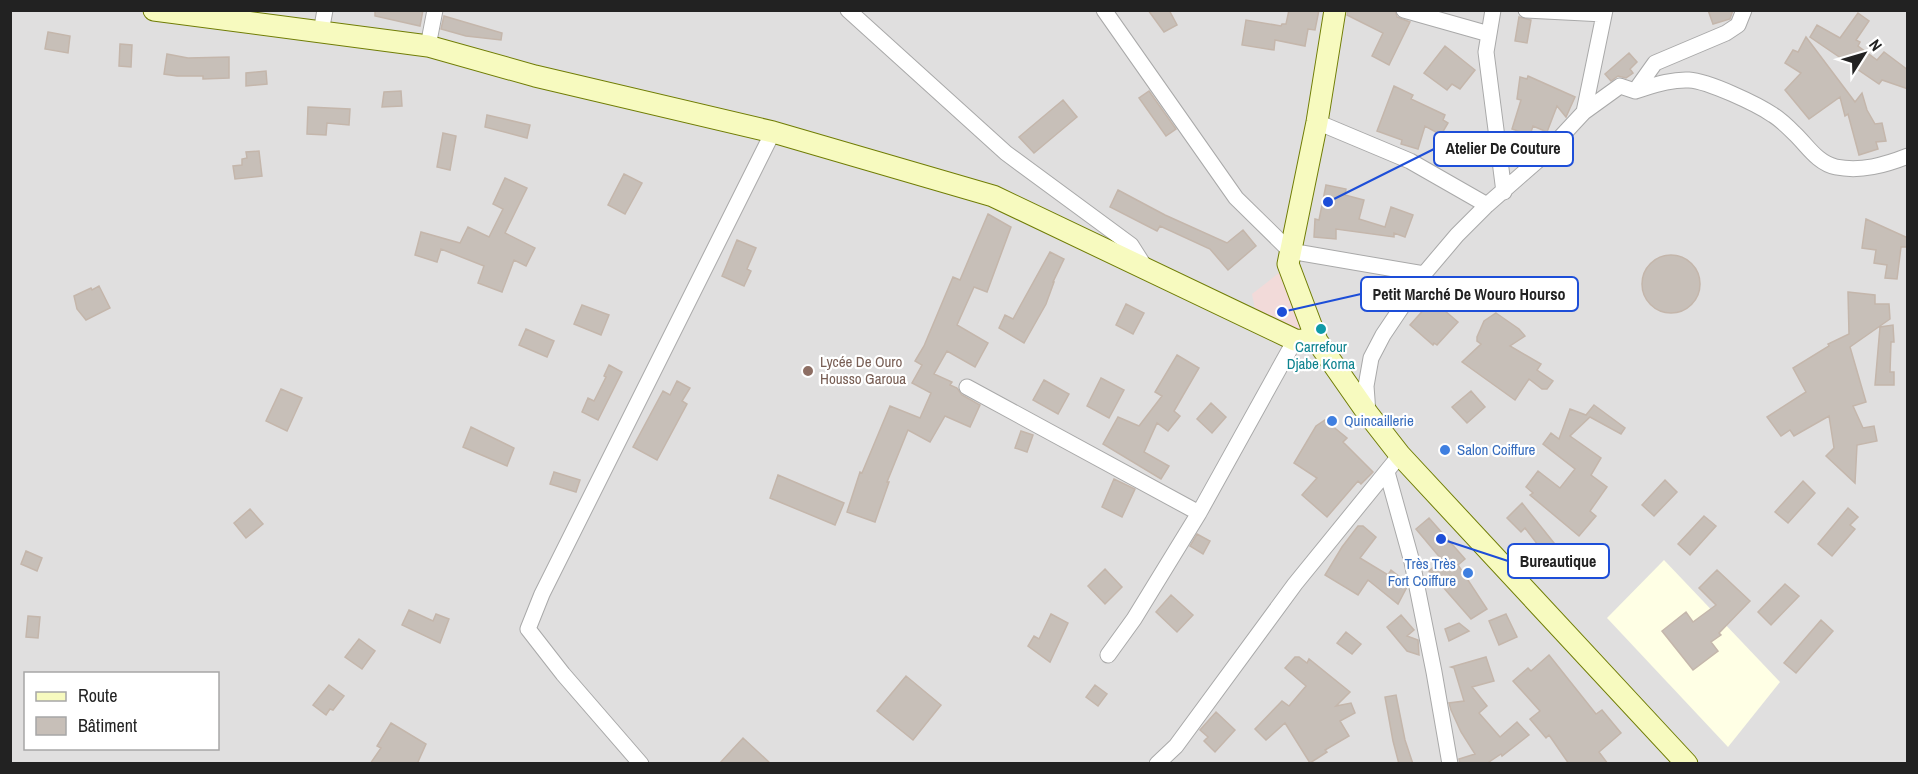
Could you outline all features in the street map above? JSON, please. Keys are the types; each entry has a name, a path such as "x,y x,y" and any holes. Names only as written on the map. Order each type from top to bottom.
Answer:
{"street":[{"path":"154,10 428,46 535,76 773,132 993,196 1295,340 1317,340"},
{"path":"321,32 325,10"},
{"path":"428,46 435,10"},
{"path":"848,10 1006,153 1131,245 1144,267"},
{"path":"1335,10 1317,122 1288,264 1317,340 1368,414 1393,463 1450,764"},
{"path":"1404,10 1489,34"},
{"path":"1493,10 1486,52 1503,192"},
{"path":"1526,10 1604,12 1584,112"},
{"path":"1635,91 1655,63 1726,33 1738,25 1744,10"},
{"path":"1105,11 1236,198 1290,251 1424,274"},
{"path":"1368,414 1366,386 1371,358 1383,335 1424,274 1457,235 1487,205 1544,155 1584,112 1620,86 1635,91 1674,80 1703,83 1773,115 1820,160 1835,166 1856,168 1882,166 1908,156"},
{"path":"1317,122 1410,161 1487,205"},
{"path":"641,764 563,674 528,629 542,594 773,132"},
{"path":"1108,655 1134,619 1199,513 1295,340"},
{"path":"967,387 1199,513"},
{"path":"1157,764 1176,746 1295,584 1393,463"},
{"path":"1393,463 1687,764"}],"shaded area":[{"path":"10,11 1907,11 1907,763 11,763"},
{"path":"1284,269 1308,328 1282,335 1259,328 1252,294"},
{"path":"1664,560 1780,682 1728,747 1607,618"}],"building":[{"path":"375,10 423,10 420,26 375,16"},
{"path":"1148,10 1169,10 1177,25 1164,32"},
{"path":"1289,10 1319,10 1315,30 1308,29 1305,46 1275,40 1274,50 1242,45 1246,20 1281,26 1286,24"},
{"path":"1348,10 1395,10 1397,17 1410,22 1389,65 1372,56 1383,33 1347,15"},
{"path":"1708,10 1733,10 1730,19 1713,24"},
{"path":"1858,13 1869,21 1856,40 1860,42 1858,46 1877,60 1884,52 1908,70 1908,89 1882,80 1879,84 1810,37 1817,25 1840,38"},
{"path":"444,16 502,33 501,40 466,36 441,29"},
{"path":"1519,17 1531,20 1527,43 1515,41"},
{"path":"48,32 70,36 68,53 45,49"},
{"path":"1806,37 1855,102 1862,93 1867,110 1875,124 1882,123 1886,141 1876,142 1878,149 1859,155 1848,114 1845,116 1840,97 1809,119 1785,90 1801,73 1785,63 1793,50 1798,52"},
{"path":"120,44 132,45 131,67 119,66"},
{"path":"1445,46 1475,70 1460,89 1452,84 1447,90 1424,73"},
{"path":"1629,53 1637,62 1630,69 1633,73 1626,78 1618,76 1611,81 1605,74"},
{"path":"167,54 188,58 229,57 229,78 203,79 203,76 164,74"},
{"path":"266,71 267,84 246,86 246,73"},
{"path":"1528,76 1575,97 1566,117 1557,106 1547,132 1533,126 1530,135 1512,129 1521,100 1517,99 1520,77 1527,79"},
{"path":"1394,86 1413,95 1411,99 1445,115 1443,120 1448,123 1441,135 1425,126 1418,149 1401,144 1402,140 1377,131"},
{"path":"401,91 402,106 382,107 384,92"},
{"path":"1149,91 1176,129 1166,136 1139,98"},
{"path":"1063,100 1077,117 1034,153 1019,137"},
{"path":"308,107 350,109 349,125 327,123 326,135 307,134"},
{"path":"487,115 530,125 527,138 485,127"},
{"path":"443,133 456,136 450,170 437,167"},
{"path":"259,151 262,176 235,179 233,166 242,165 242,159 247,158 246,152"},
{"path":"624,174 642,183 625,214 608,205"},
{"path":"505,178 527,188 505,233 535,248 526,266 514,260 502,292 478,283 484,266 441,249 437,262 415,255 421,232 460,243 468,227 489,237 503,209 493,204"},
{"path":"1326,185 1346,189 1345,195 1364,200 1359,219 1385,227 1391,207 1413,215 1405,237 1394,233 1394,237 1336,229 1336,239 1314,237 1315,219 1319,220"},
{"path":"1118,190 1165,215 1227,243 1243,230 1256,246 1228,270 1210,249 1160,226 1157,231 1110,207"},
{"path":"988,214 1011,227 987,292 974,287 957,325 988,343 975,367 947,351 934,374 952,382 950,385 957,388 962,395 980,405 970,427 945,416 930,442 908,430 887,482 889,482 875,522 847,512 860,472 862,473 890,406 920,418 931,393 912,383 922,365 915,361 924,346 953,277 960,280"},
{"path":"1866,219 1908,238 1908,247 1901,247 1897,279 1885,278 1887,265 1874,263 1876,250 1862,248"},
{"path":"737,240 756,248 747,269 751,271 744,286 722,276"},
{"path":"1050,252 1064,259 1046,304 1024,343 999,328 1005,315 1013,319"},
{"path":"1671,255 1682,257 1695,268 1700,284 1698,295 1687,308 1671,313 1660,311 1647,300 1642,284 1644,273 1655,260"},
{"path":"99,286 110,308 86,320 77,309 74,296"},
{"path":"1445,286 1457,301 1444,310 1458,322 1437,345 1434,343 1433,345 1410,325"},
{"path":"1848,292 1875,295 1875,304 1889,304 1890,319 1850,347 1866,402 1853,406 1863,428 1874,426 1877,441 1857,445 1855,483 1826,456 1834,448 1829,416 1794,436 1790,430 1781,436 1767,417 1806,392 1793,368 1829,346 1828,344 1849,334"},
{"path":"1126,304 1144,313 1133,334 1116,325"},
{"path":"582,305 609,315 601,335 574,324"},
{"path":"1496,313 1525,336 1510,346 1541,364 1537,370 1553,381 1547,389 1542,389 1529,379 1515,400 1462,362 1481,344 1477,341 1477,337 1484,321"},
{"path":"1893,325 1894,342 1891,342 1890,372 1894,372 1894,385 1875,385 1880,327"},
{"path":"526,329 554,341 547,357 519,345"},
{"path":"1177,355 1199,368 1174,411 1180,416 1168,431 1157,423 1144,452 1169,466 1161,479 1103,444 1118,417 1139,426 1162,396 1155,392"},
{"path":"609,365 622,372 598,420 582,412 588,398 594,401 606,377 604,376"},
{"path":"1101,378 1124,390 1109,418 1087,406"},
{"path":"1044,380 1069,394 1058,414 1033,400"},
{"path":"677,381 690,388 682,401 687,404 657,460 633,447 663,391 670,395"},
{"path":"281,389 302,398 287,431 266,421"},
{"path":"1471,391 1485,407 1467,423 1452,407"},
{"path":"1211,403 1226,417 1212,433 1197,419"},
{"path":"1594,405 1625,428 1621,434 1590,417 1570,436 1601,458 1591,475 1607,487 1590,511 1596,516 1579,536 1530,495 1533,493 1526,487 1538,471 1560,488 1575,469 1543,444 1551,433 1559,439 1570,409 1586,415"},
{"path":"1325,420 1347,438 1343,442 1373,472 1361,484 1358,481 1327,517 1302,495 1317,478 1294,463 1316,426"},
{"path":"471,427 514,448 507,466 463,447"},
{"path":"1021,431 1033,435 1027,452 1015,448"},
{"path":"554,472 580,480 576,492 550,484"},
{"path":"778,475 844,503 835,525 770,498"},
{"path":"1114,479 1135,489 1122,517 1102,507"},
{"path":"1665,480 1677,492 1654,516 1642,505"},
{"path":"1803,481 1815,493 1788,523 1775,512"},
{"path":"1522,503 1562,553 1551,562 1525,528 1521,532 1507,518"},
{"path":"1848,508 1858,517 1850,525 1855,529 1832,556 1818,544"},
{"path":"250,509 263,524 246,538 234,523"},
{"path":"1704,516 1716,526 1690,555 1678,544"},
{"path":"1429,518 1465,559 1458,565 1487,609 1471,619 1429,571 1442,560 1416,529"},
{"path":"1358,526 1363,526 1376,537 1360,558 1388,575 1391,570 1406,582 1407,587 1398,604 1368,580 1358,595 1325,575"},
{"path":"1197,534 1210,541 1203,554 1190,546"},
{"path":"26,551 42,558 37,571 21,564"},
{"path":"1105,569 1122,587 1105,604 1088,586"},
{"path":"1717,570 1750,601 1719,633 1721,635 1711,642 1718,651 1693,670 1662,631 1686,612 1693,622 1716,605 1699,588"},
{"path":"1785,584 1799,596 1771,625 1758,612"},
{"path":"1171,595 1193,615 1177,632 1156,612"},
{"path":"409,610 433,621 436,614 449,619 440,643 402,625"},
{"path":"1051,614 1068,623 1050,662 1028,646 1034,636 1039,639"},
{"path":"1506,614 1517,637 1499,645 1489,621"},
{"path":"1401,615 1414,630 1407,636 1418,640 1419,655 1407,651 1387,627"},
{"path":"28,616 40,617 38,638 26,637"},
{"path":"1821,620 1833,631 1796,673 1784,663"},
{"path":"1459,623 1469,631 1449,641 1445,629"},
{"path":"1346,632 1361,644 1352,654 1337,643"},
{"path":"359,639 375,651 362,669 345,657"},
{"path":"1549,655 1596,714 1602,710 1621,733 1599,752 1608,764 1569,764 1549,735 1546,738 1530,719 1540,711 1513,681 1528,668 1531,671"},
{"path":"1295,657 1307,663 1309,659 1350,692 1336,706 1351,703 1355,713 1340,721 1349,736 1325,750 1327,752 1310,763 1285,723 1266,740 1255,729 1282,701 1289,706 1306,686 1285,668"},
{"path":"1486,657 1494,681 1472,687 1487,706 1479,713 1500,737 1517,722 1529,735 1502,756 1501,754 1486,764 1460,764 1459,759 1475,754 1461,732 1449,703 1464,701 1454,668 1451,667"},
{"path":"906,676 941,705 913,740 877,711"},
{"path":"329,685 344,696 326,715 313,705"},
{"path":"1095,685 1107,694 1098,706 1086,697"},
{"path":"1396,695 1405,740 1413,764 1399,764 1393,741 1385,697"},
{"path":"1216,712 1235,730 1215,752 1204,741 1208,737 1200,730"},
{"path":"391,723 426,744 417,764 370,764 381,748 377,746"},
{"path":"743,738 771,764 719,764"}],"place":[{"name":"Atelier De Couture","path":"1328,202"},
{"name":"Petit Marché De Wouro Hourso","path":"1282,312"},
{"name":"Carrefour Djabe Korna","path":"1321,329"},
{"name":"Lycée De Ouro Housso Garoua","path":"808,371"},
{"name":"Quincaillerie","path":"1332,421"},
{"name":"Salon Coiffure","path":"1445,450"},
{"name":"Bureautique","path":"1441,539"},
{"name":"Très Très Fort Coiffure","path":"1468,573"}]}
